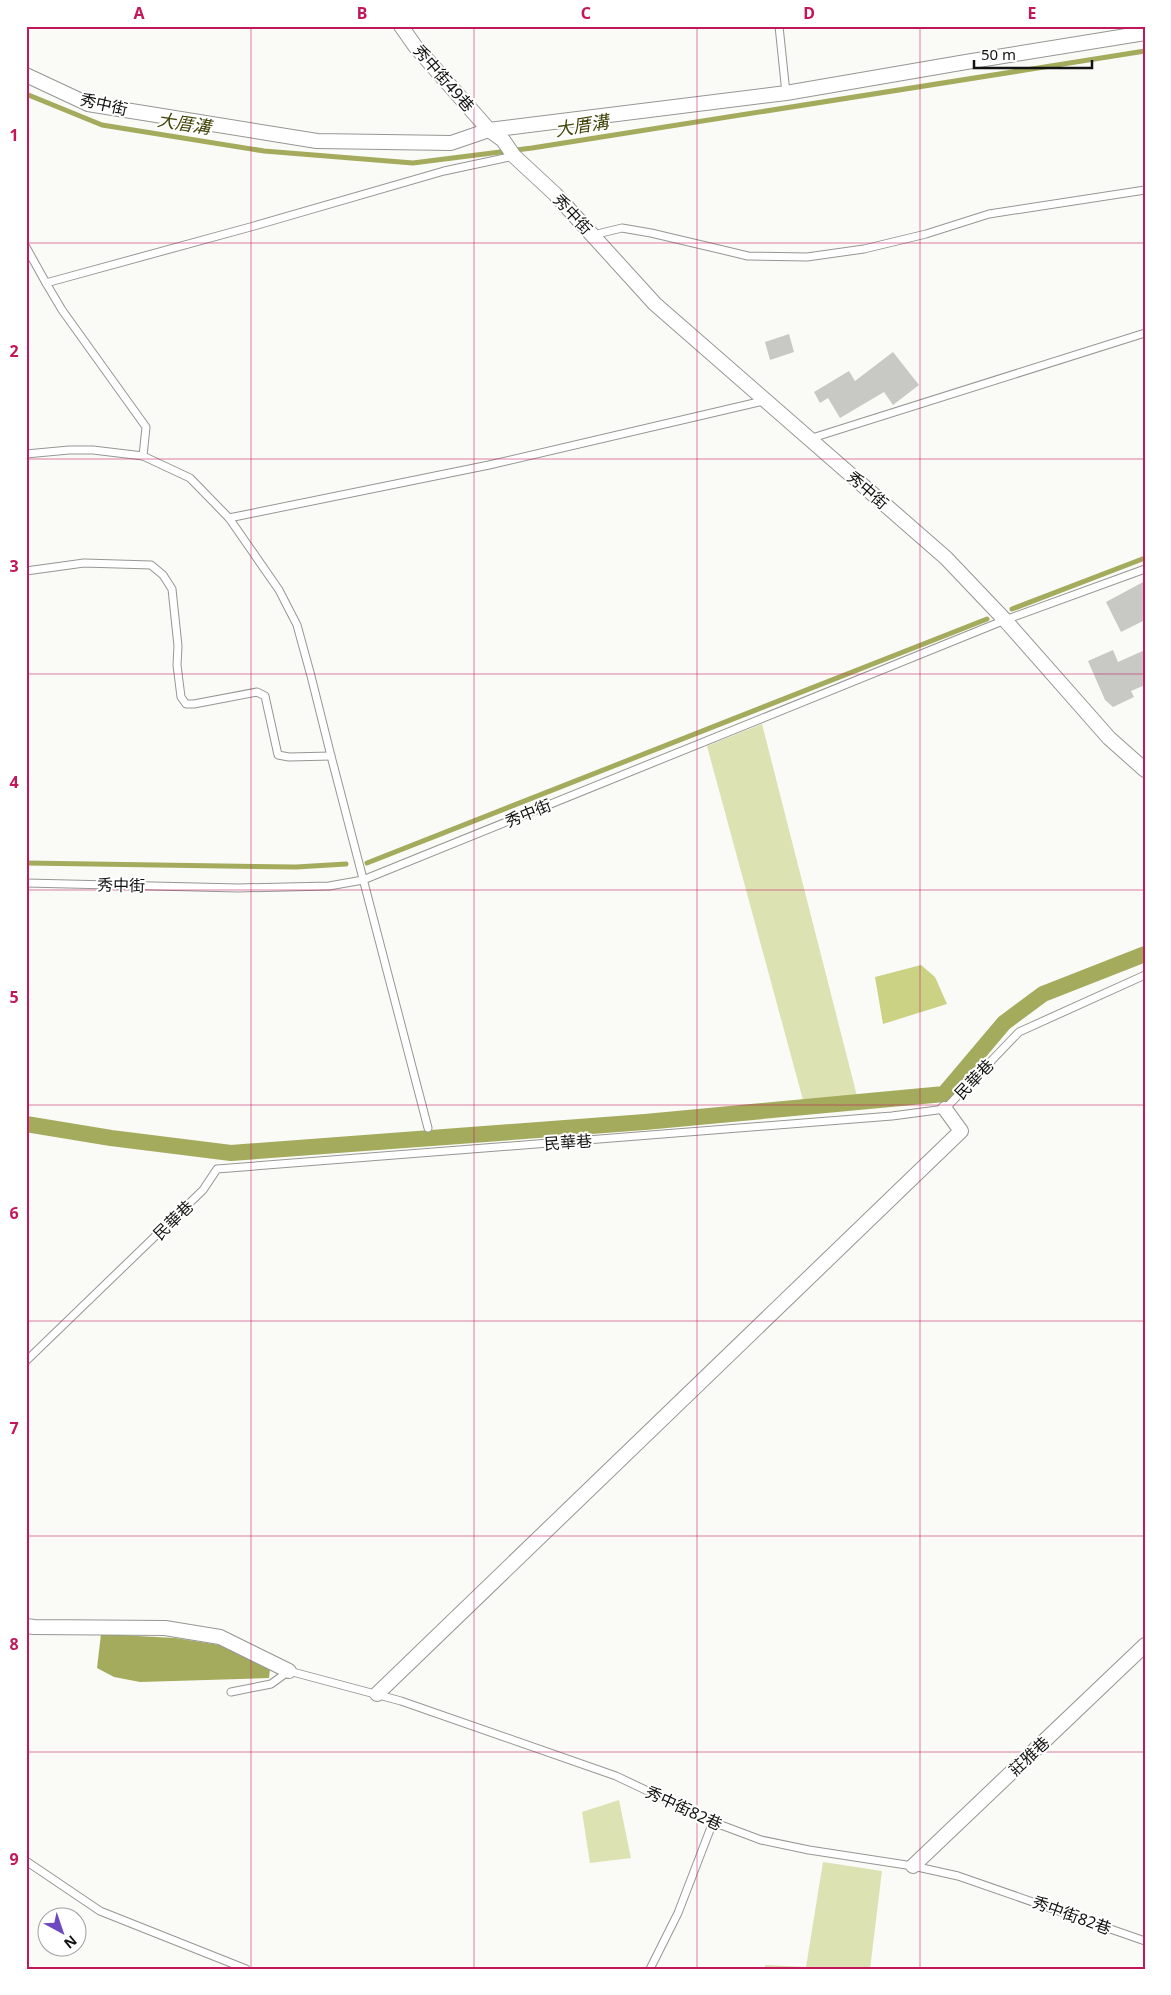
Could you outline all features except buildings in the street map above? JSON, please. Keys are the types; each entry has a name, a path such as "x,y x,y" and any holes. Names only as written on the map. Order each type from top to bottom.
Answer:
{"street":[{"name":"秀中街49巷","path":"401,26 415,46 488,130"},
{"path":"488,130 786,94 1145,33"},
{"name":"秀中街","path":"26,75 88,104 317,141 451,143 488,130 503,140 514,156 555,194 655,304 946,558 1005,620 1109,738 1145,770"},
{"path":"377,1694 961,1131 945,1109"},
{"path":"26,1626 164,1628 220,1636 290,1671"},
{"name":"莊雅巷","path":"913,1866 1145,1645"}],"lane":[{"path":"779,26 786,94"},
{"path":"46,282 254,226 444,171 514,156"},
{"path":"592,235 622,228 748,256 807,258 864,249 926,234 989,214 1145,190"},
{"path":"26,246 62,310 146,427 143,456"},
{"path":"809,439 1145,333"},
{"path":"230,518 488,465 763,401 762,398"},
{"path":"26,454 77,450 143,456 190,478 230,518 279,590 297,625 312,676 330,756 428,1128"},
{"path":"26,571 84,563 151,565 163,575 172,589 181,698 186,704 257,692 264,696 278,755 289,757 330,756"},
{"name":"秀中街","path":"26,883 238,888 329,886 363,880 1005,620 1145,569"},
{"name":"民華巷","path":"26,1361 203,1190 217,1169 892,1116 945,1109 1019,1032 1145,975"},
{"path":"231,1692 271,1684 290,1671"},
{"name":"秀中街82巷","path":"290,1671 377,1694 616,1776 713,1822 762,1840 913,1866 958,1876 1145,1941"},
{"path":"650,1969 678,1913 713,1822"},
{"path":"26,1861 100,1911 246,1969"}],"shaded area":[{"path":"762,724 857,1096 803,1100 707,746"},
{"path":"921,965 935,977 947,1004 883,1024 875,977"},
{"path":"101,1634 175,1638 220,1645 270,1669 269,1678 140,1682 114,1677 97,1668"},
{"path":"619,1800 631,1858 590,1863 582,1812"},
{"path":"823,1862 882,1871 870,1969 765,1969 765,1965 806,1967"}],"waterway":[{"name":"大厝溝","path":"26,94 102,125 264,151 413,163 532,148 1145,51"},
{"path":"1012,609 1145,558"},
{"path":"367,863 987,619"},
{"path":"26,863 296,867 346,864"},
{"path":"26,1124 111,1138 231,1153 645,1122 944,1094 1004,1023 1043,994 1145,954"}]}
